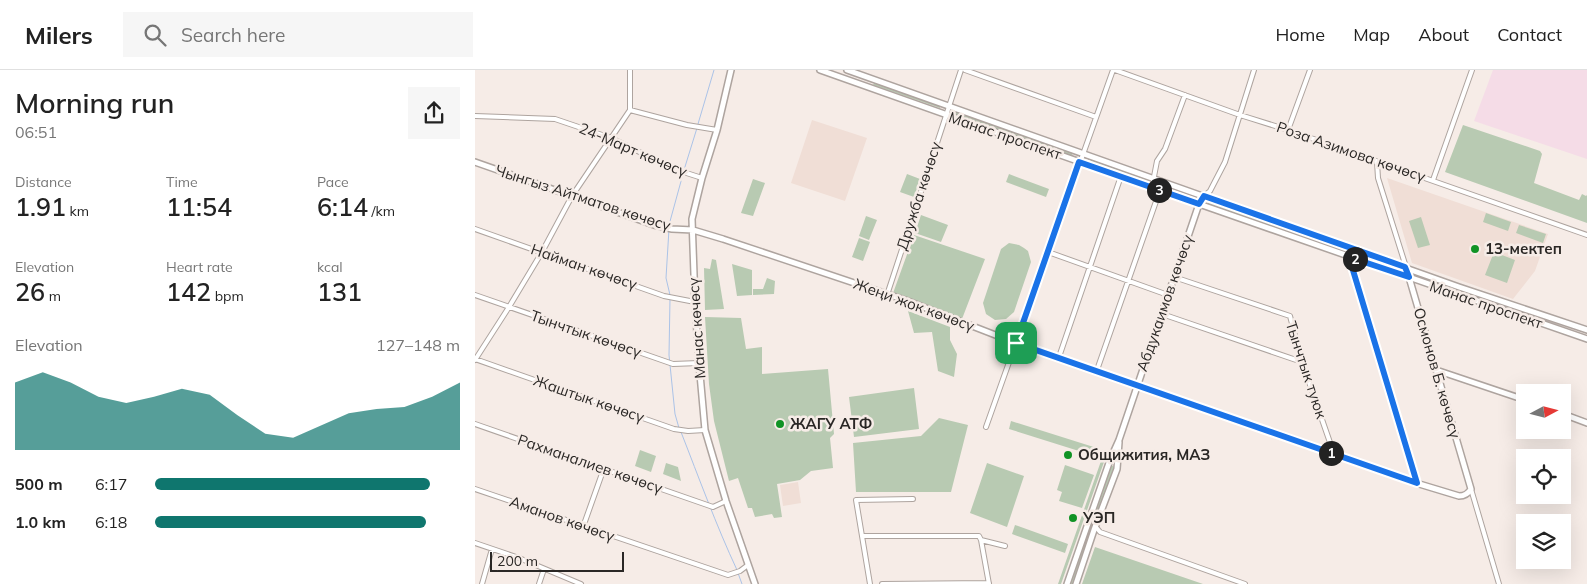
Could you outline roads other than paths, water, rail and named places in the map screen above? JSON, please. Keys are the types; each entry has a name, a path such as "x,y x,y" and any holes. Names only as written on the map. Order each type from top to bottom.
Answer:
{"main road":[{"name":"Манас көчөсү","path":"731,70 717,130 692,219 695,302 705,430 726,502 755,584"},
{"name":"Манас проспект","path":"820,70 1587,339"},
{"path":"847,70 1459,287 1587,330"},
{"name":"Чынгыз Айтматов көчөсү","path":"475,162 665,228 693,230"},
{"name":"Абдукаимов көчөсү","path":"1067,584 1110,460 1119,440 1199,204 1204,196"},
{"path":"1276,231 1279,223"},
{"name":"Жеңи жок көчөсү","path":"693,230 887,295 1016,343 1417,483 1459,496 1468,494 1471,489"},
{"path":"1336,252 1339,244"},
{"name":"Осмонов Б. көчөсү","path":"1405,267 1471,489"},
{"path":"1456,294 1459,287"},
{"path":"1488,305 1491,298"},
{"path":"1547,326 1550,318"},
{"path":"1436,370 1516,397"},
{"path":"1571,417 1587,423"},
{"name":"Абдукаимов көчөсү","path":"1076,584 1091,537 1117,469 1119,440"}],"street":[{"path":"475,359 542,252 572,196 630,110 631,70"},
{"path":"963,70 1096,118"},
{"name":"Дружба көчөсү","path":"887,295 949,106 963,70"},
{"path":"986,427 1079,162 1114,70"},
{"name":"Роза Азимова көчөсү","path":"1114,70 1587,235"},
{"path":"1204,196 1211,191 1225,162 1254,70"},
{"path":"1289,130 1310,70"},
{"path":"1433,180 1473,70"},
{"path":"867,87 871,78"},
{"path":"1152,188 1157,161 1165,149 1185,95"},
{"path":"630,110 687,125 717,130"},
{"name":"24-Март көчөсү","path":"475,116 555,119 611,138 674,169 702,178"},
{"name":"Осмонов Б. көчөсү","path":"1377,162 1378,178 1405,267"},
{"path":"1059,357 1121,176"},
{"path":"1097,370 1160,190"},
{"name":"Найман көчөсү","path":"475,229 664,296 695,302"},
{"path":"1047,252 1168,295"},
{"path":"1349,257 1417,483"},
{"name":"Тынчтык туюк","path":"1174,277 1290,316 1302,362 1334,454"},
{"name":"Тынчтык көчөсү","path":"475,294 663,361 673,364 699,363"},
{"path":"1162,314 1302,362"},
{"name":"Жаштык көчөсү","path":"475,359 674,429 688,431 705,430"},
{"name":"Рахманалиев көчөсү","path":"475,424 705,504 713,506 726,502"},
{"path":"583,527 604,468"},
{"name":"Аманов көчөсү","path":"475,489 729,575 740,571 748,565"},
{"name":"Осмонов Б. көчөсү","path":"1471,489 1499,584"},
{"path":"870,584 856,500 913,498"},
{"path":"1095,526 1100,532 1245,584"},
{"path":"1091,537 1100,532"},
{"path":"862,536 979,536 981,540 989,584 882,584"},
{"path":"981,540 1005,546"},
{"path":"475,543 545,568 581,584"},
{"path":"482,584 492,549"},
{"path":"539,584 545,568"}],"waterway":[{"path":"698,124 714,70"},
{"path":"684,170 697,128"},
{"path":"669,225 683,174"},
{"path":"669,229 666,278 670,295"},
{"path":"670,299 669,355 675,414 679,428"},
{"path":"681,432 737,570"},
{"path":"738,573 742,584"}],"place":[{"name":"13-мектеп","path":"1475,249"},
{"name":"ЖАГУ АТФ","path":"780,424"},
{"name":"Общижития, МАЗ","path":"1068,455"},
{"name":"УЭП","path":"1073,518"}]}
